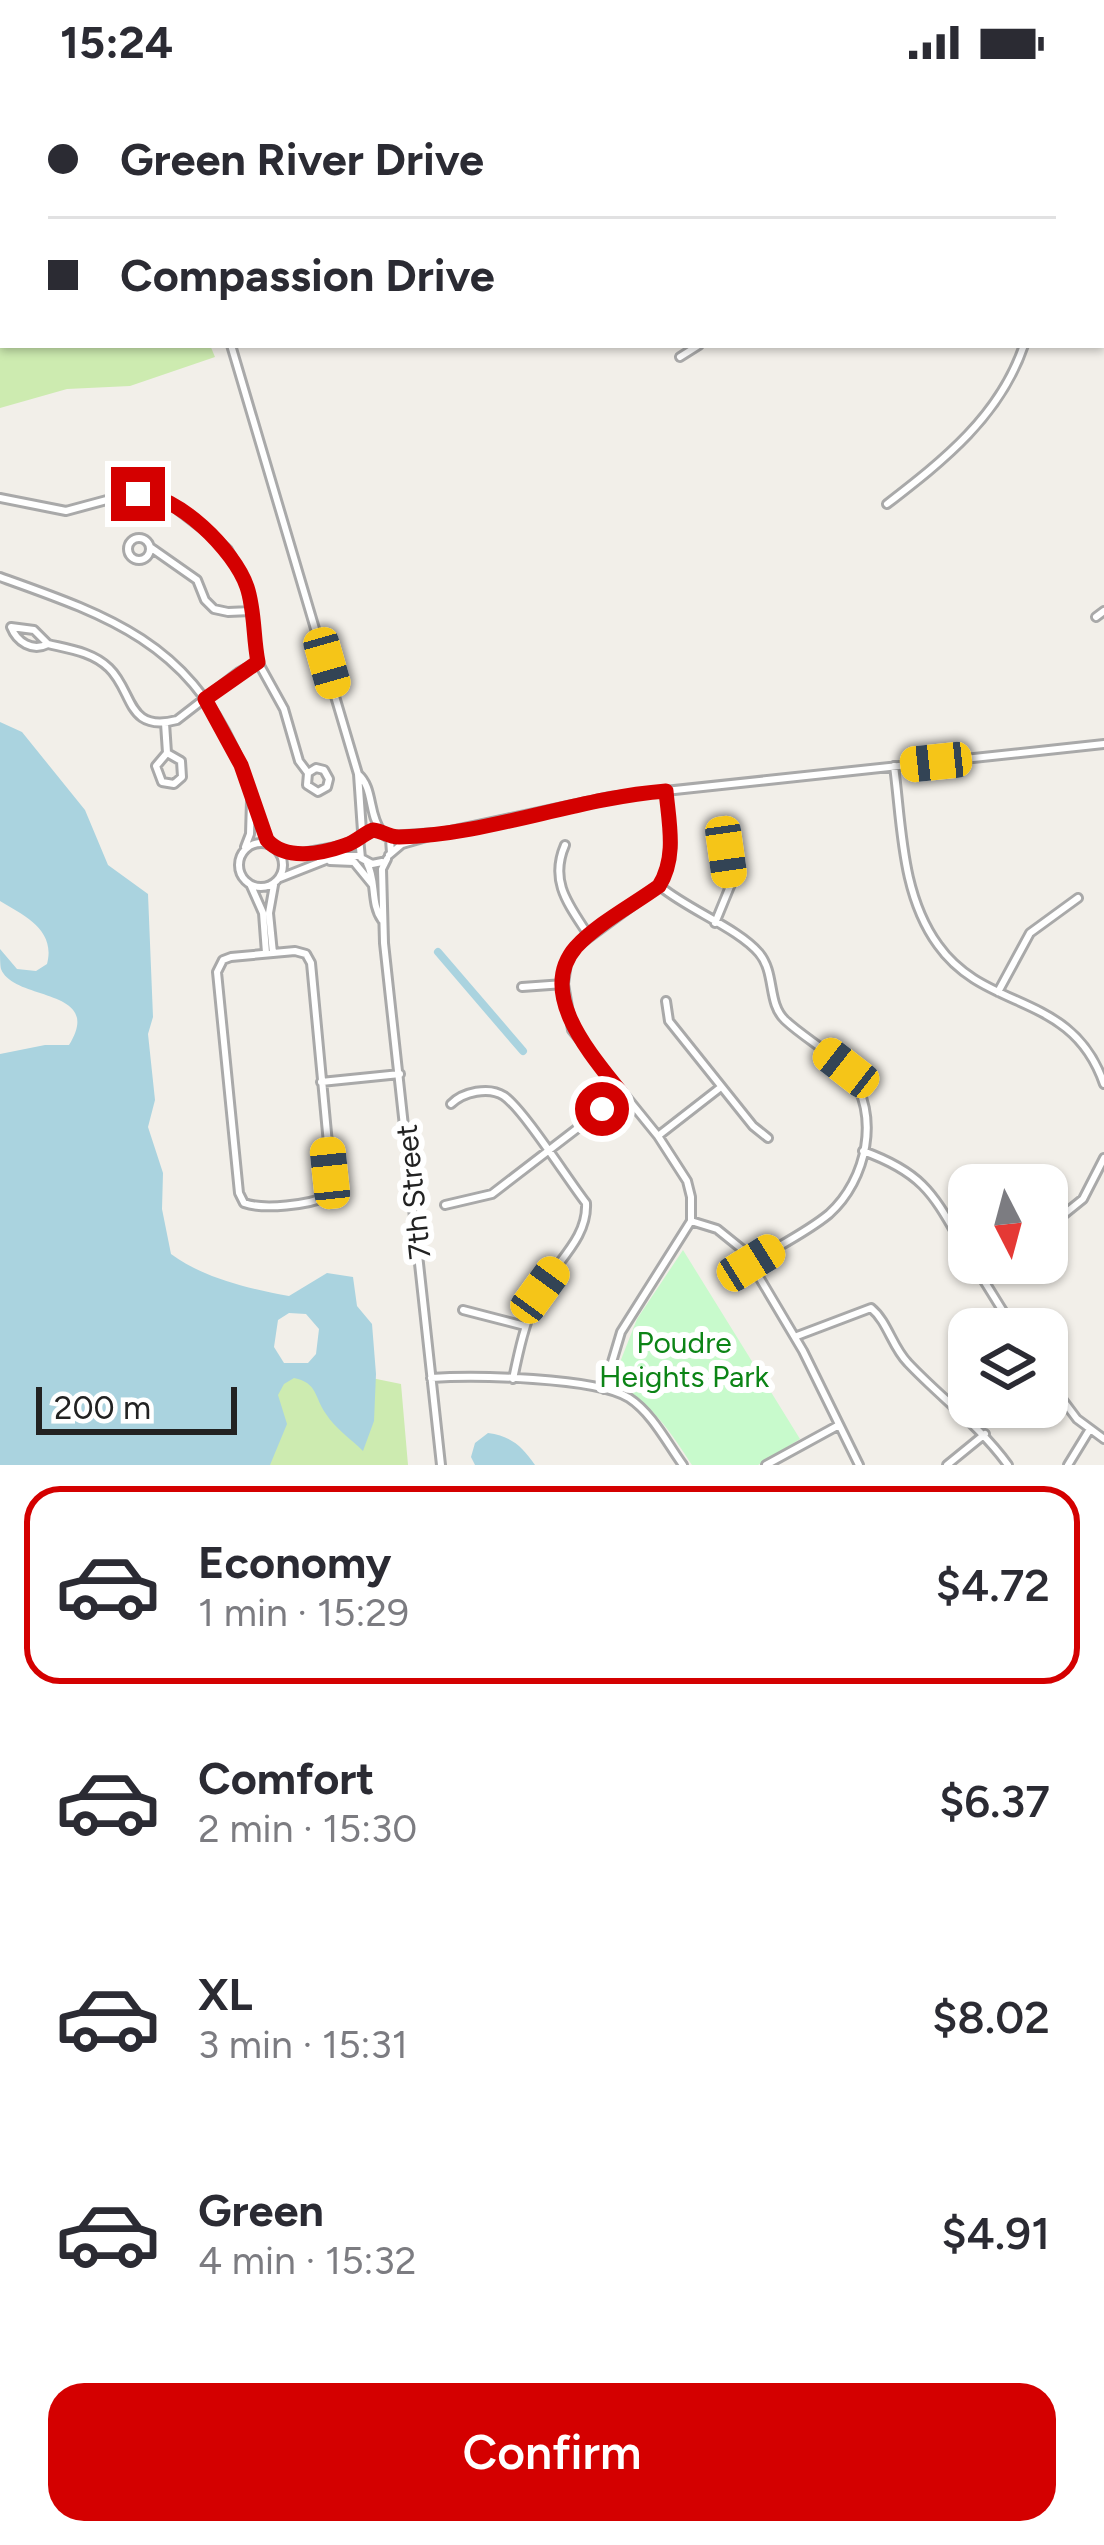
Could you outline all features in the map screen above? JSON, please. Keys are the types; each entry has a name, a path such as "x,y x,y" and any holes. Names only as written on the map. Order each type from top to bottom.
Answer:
{"street":[{"path":"232,348 358,773 360,837"},
{"path":"680,357 694,348"},
{"path":"887,504 981,423 1009,382 1023,348"},
{"path":"0,498 66,512 129,494 164,499 227,550 247,585 258,662 284,709 299,761 308,773"},
{"path":"150,548 197,580 214,608 251,610"},
{"path":"0,577 96,611 161,650 205,699 234,748 251,798 283,861 269,913 270,953"},
{"path":"1096,617 1104,611"},
{"path":"0,620 11,627 34,630 48,644 92,655 117,677 140,716 165,723 258,662"},
{"path":"11,627 15,638 27,645 48,644"},
{"path":"165,723 166,753"},
{"path":"249,884 260,887 299,867 346,854 364,861 388,857 402,844 440,833 609,797 1104,744"},
{"path":"166,753 181,761 182,777 174,784 158,778 157,760 166,753"},
{"path":"894,766 908,880 939,947 968,974 1071,1030 1091,1055 1104,1084"},
{"path":"358,773 365,780 373,817 384,833"},
{"path":"604,1389 622,1332 691,1221 687,1181 658,1136 572,1030 564,984 567,963 576,947 659,886 668,872 666,791"},
{"path":"251,798 250,834 238,866 260,902 270,953"},
{"path":"244,850 256,843 307,853 384,833 440,833"},
{"name":"7th Street","path":"382,920 386,911 382,869 392,843 384,833"},
{"name":"7th Street","path":"360,837 382,920 441,1465"},
{"path":"566,845 558,862 557,882 589,936"},
{"path":"715,923 730,884 726,852"},
{"path":"327,861 354,862 374,887"},
{"path":"659,886 757,950 769,969 782,1017 846,1068 862,1091 868,1127 850,1186 826,1216 751,1263"},
{"path":"998,992 1030,933 1078,898"},
{"path":"301,951 309,958 331,1191 318,1201 255,1207 244,1203 238,1193 217,972 230,957 270,953 301,951"},
{"path":"522,987 564,984"},
{"path":"666,1001 669,1021 753,1126 768,1138"},
{"path":"322,1082 400,1074"},
{"path":"658,1136 722,1087"},
{"path":"451,1104 459,1096 483,1091 508,1098 586,1203 585,1223 540,1290 525,1326 513,1378"},
{"path":"445,1205 492,1194 622,1094"},
{"path":"863,1151 916,1176 948,1221"},
{"path":"1068,1210 1083,1198 1104,1158"},
{"path":"691,1221 733,1240 751,1263 796,1337 859,1465"},
{"path":"796,1337 872,1308 905,1360 985,1435 1008,1465"},
{"path":"464,1310 525,1326"},
{"path":"431,1378 513,1378 604,1389 640,1408 683,1465"},
{"path":"1068,1407 1104,1439"},
{"path":"766,1465 839,1425"},
{"path":"1068,1465 1090,1429"},
{"path":"947,1465 985,1435"}],"green space":[{"path":"0,348 211,348 215,357 130,386 67,389 0,408"},
{"name":"Poudre Heights Park","path":"683,1250 800,1439 758,1465 692,1465 648,1407 611,1385 637,1319"},
{"path":"342,1372 401,1384 408,1465 192,1465 251,1378"}],"water":[{"path":"0,722 22,732 85,810 108,865 148,894 153,1017 148,1034 155,1100 148,1127 163,1173 162,1209 171,1254 212,1276 289,1296 327,1273 353,1277 357,1306 372,1324 376,1374 374,1421 363,1451 330,1419 312,1387 294,1378 278,1395 287,1424 270,1465 0,1465 0,1054 69,1045 77,1026 67,1004 22,987 1,969 0,949 17,969 36,971 47,964 49,952 36,925 0,901","holes":["289,1313 306,1314 319,1329 316,1354 308,1363 284,1363 274,1347 278,1320"]},
{"path":"488,1433 515,1443 535,1465 475,1465 471,1457 475,1443"}],"waterway":[{"path":"438,952 523,1051"}],"route":[{"path":"138,494 164,499 215,538 247,585 258,662 205,699 234,748 267,840 277,849 307,853 341,847 373,830 394,837 440,833 609,797 666,791 668,872 659,886 576,947 567,963 564,984 572,1030 622,1094 602,1109"}]}
